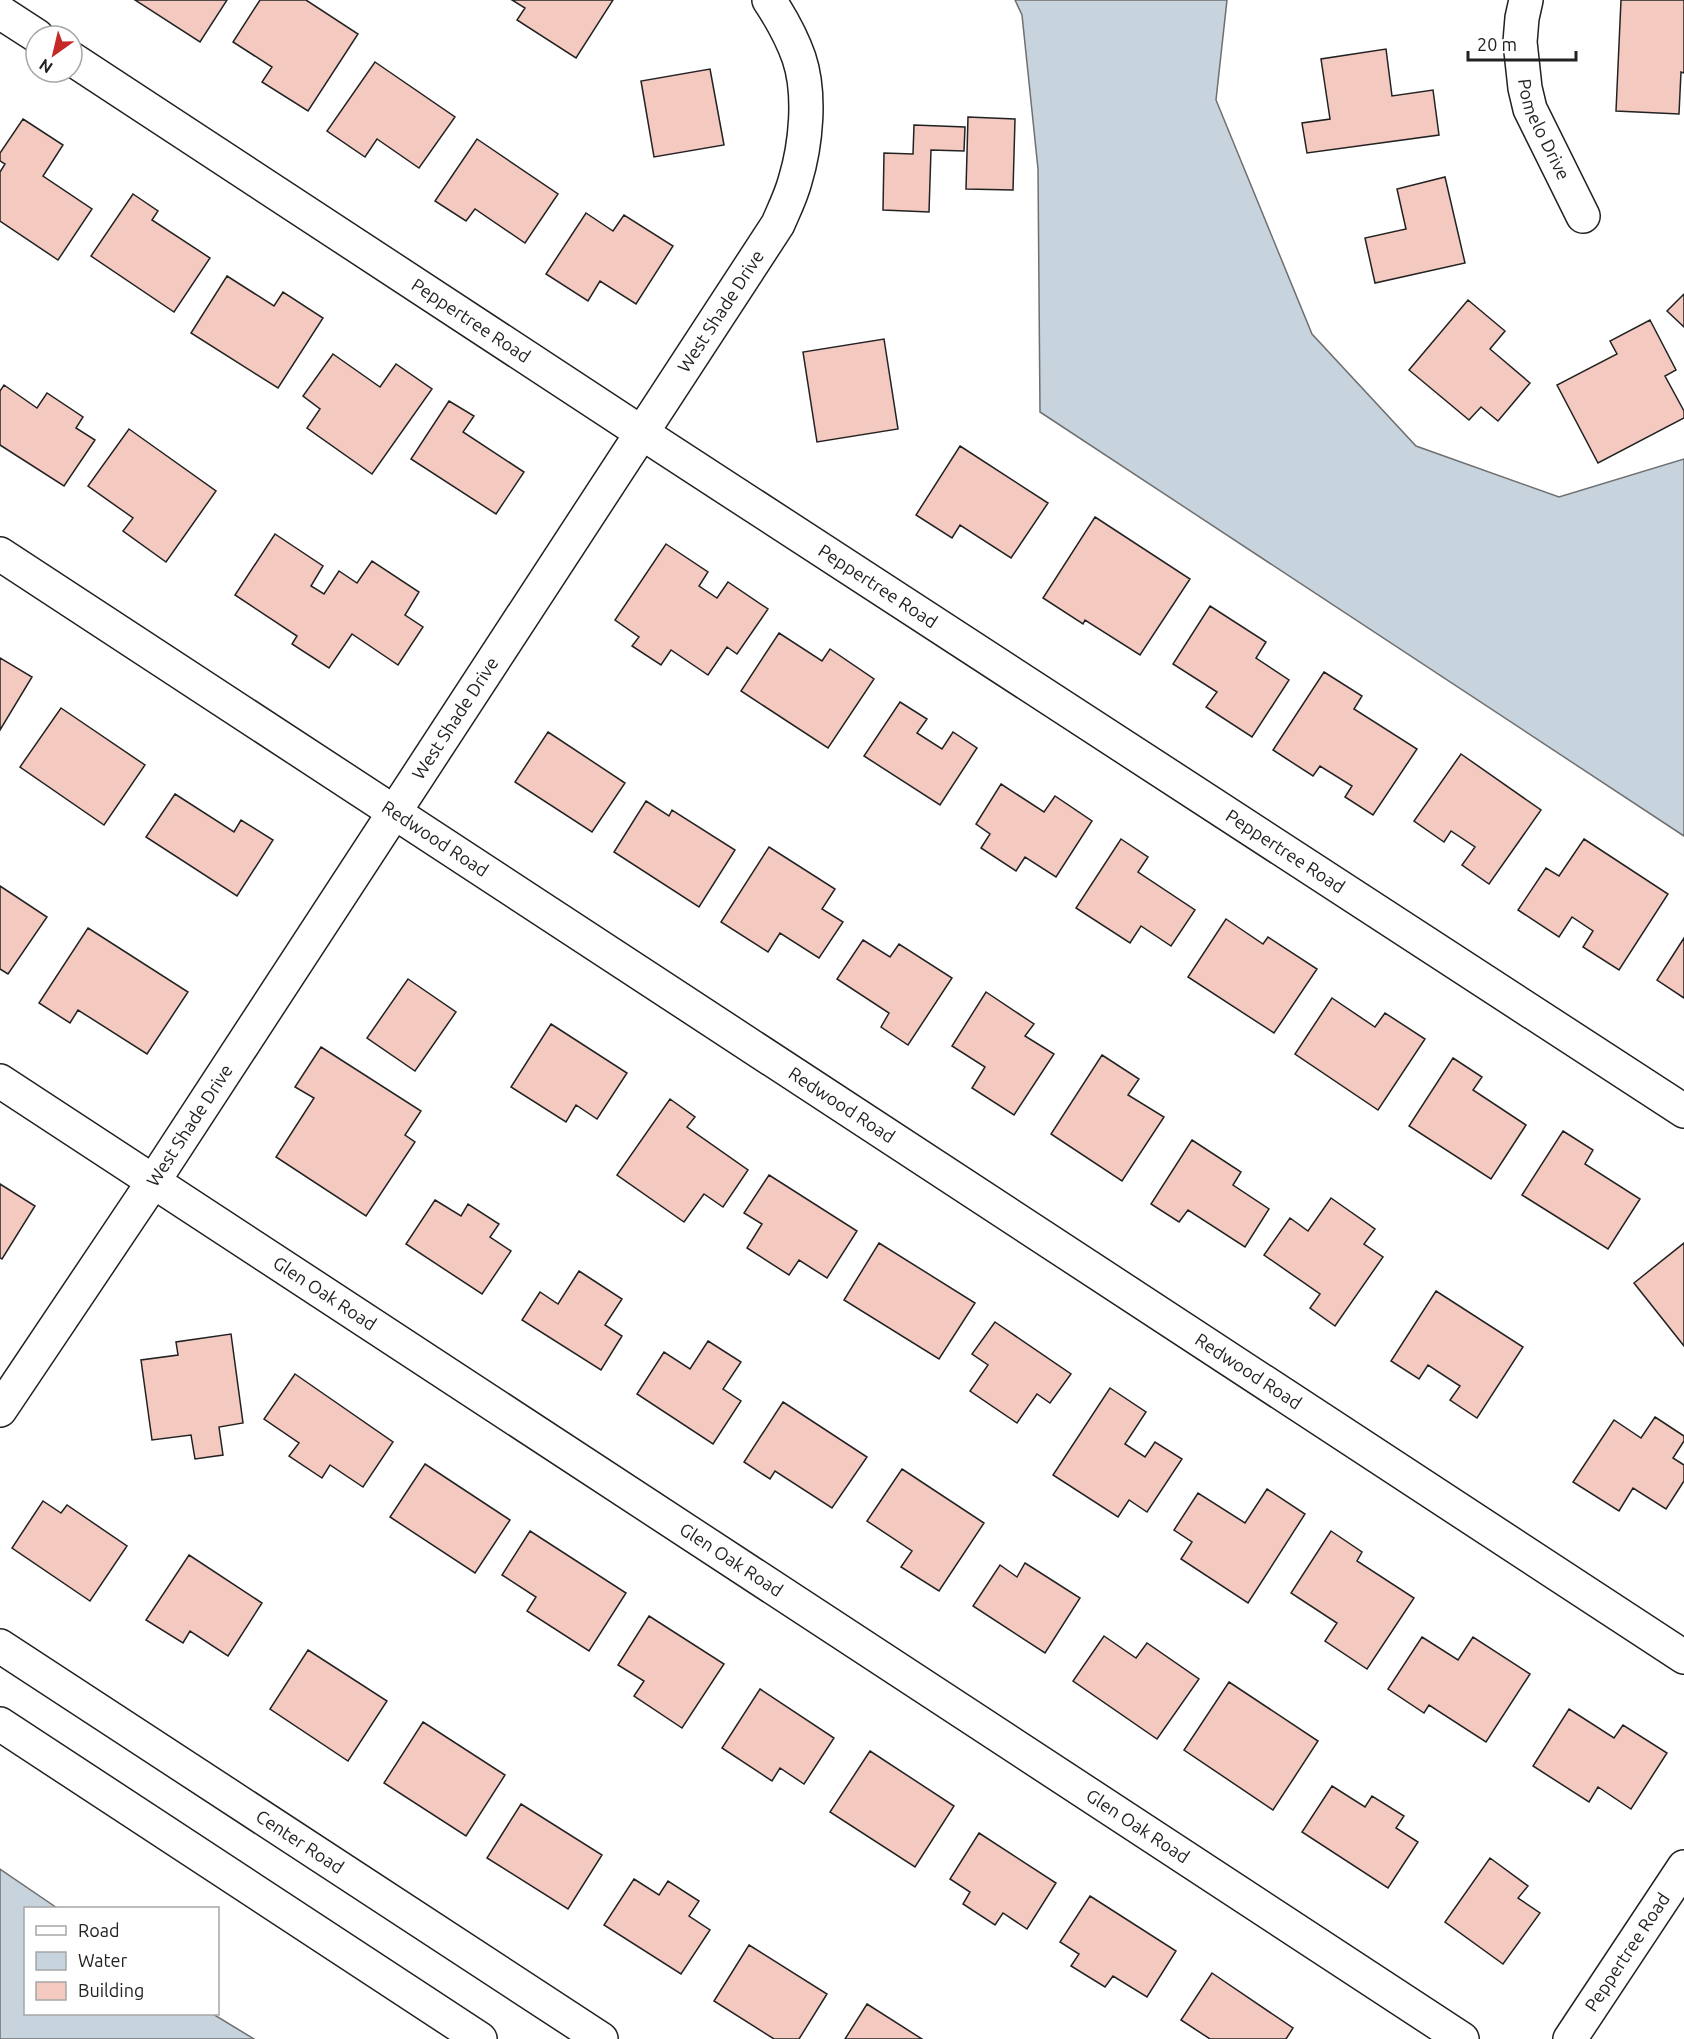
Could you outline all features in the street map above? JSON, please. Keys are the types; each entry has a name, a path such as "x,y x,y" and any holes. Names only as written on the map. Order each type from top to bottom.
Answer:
{"street":[{"name":"West Shade Drive","path":"0,1410 153,1182 778,224 795,182 804,145 806,99 799,59 770,0"},
{"name":"Pomelo Drive","path":"1526,0 1520,42 1527,99 1583,216"},
{"path":"0,12 24,28"},
{"name":"Peppertree Road","path":"84,67 1684,1112"},
{"name":"Redwood Road","path":"0,554 1684,1657"},
{"name":"Glen Oak Road","path":"0,1081 1462,2039"},
{"name":"Center Road","path":"0,1646 601,2039"},
{"path":"0,1724 480,2039"},
{"name":"Peppertree Road","path":"1570,2039 1684,1868"}],"water":[{"path":"1015,0 1227,0 1216,100 1312,334 1416,446 1559,497 1684,459 1684,836 1040,412 1038,169 1022,15"},
{"path":"0,1869 56,1907 24,1907 24,2015 215,2015 254,2039 0,2039"}],"building":[{"path":"135,0 227,0 200,42"},
{"path":"260,0 306,0 358,34 308,111 262,82 272,67 233,42"},
{"path":"512,0 613,0 576,58 517,20 525,8"},
{"path":"1621,0 1684,0 1684,73 1681,72 1679,114 1616,111"},
{"path":"1386,49 1392,96 1433,90 1439,135 1307,153 1302,123 1330,119 1321,59"},
{"path":"375,62 455,117 419,168 377,139 365,157 327,131"},
{"path":"710,69 724,145 654,157 641,81"},
{"path":"968,117 1015,119 1013,190 966,189"},
{"path":"23,119 63,145 43,176 92,209 58,260 0,221 0,172 5,164 0,161 0,153"},
{"path":"914,125 965,127 964,151 931,150 929,212 883,210 884,153 913,154"},
{"path":"477,139 558,194 525,243 475,209 466,221 435,201"},
{"path":"1445,177 1465,263 1375,283 1365,238 1406,229 1397,189"},
{"path":"133,194 158,211 152,220 210,258 174,312 91,256"},
{"path":"586,213 613,231 624,215 673,246 636,304 600,281 588,301 546,274"},
{"path":"227,276 274,306 283,292 323,318 278,388 191,333"},
{"path":"1684,294 1684,327 1667,311"},
{"path":"1468,300 1505,331 1490,349 1530,383 1498,421 1481,407 1469,420 1409,370"},
{"path":"1650,320 1676,370 1665,376 1684,411 1684,418 1598,463 1557,385 1617,354 1610,341"},
{"path":"884,339 898,429 817,442 803,352"},
{"path":"333,354 380,387 396,364 432,389 372,474 307,428 320,409 303,396"},
{"path":"4,385 37,408 47,393 83,417 76,428 95,440 64,486 0,445 0,391"},
{"path":"449,401 474,416 463,432 524,472 496,514 411,459"},
{"path":"129,429 216,491 166,562 123,531 133,518 88,486"},
{"path":"960,446 1048,503 1011,558 960,525 952,538 916,515"},
{"path":"1095,517 1190,579 1140,655 1085,620 1083,624 1043,598"},
{"path":"275,534 323,566 311,586 324,594 339,571 357,583 372,561 419,592 405,615 423,627 398,665 352,634 329,668 292,644 297,636 235,595"},
{"path":"666,544 708,572 699,586 717,598 728,582 768,609 737,654 727,647 708,675 671,650 661,665 632,646 639,637 615,620"},
{"path":"1210,606 1266,642 1256,658 1289,680 1252,737 1206,707 1217,692 1173,664"},
{"path":"779,633 822,661 830,649 874,679 828,748 741,691"},
{"path":"0,658 32,677 0,730"},
{"path":"1324,672 1362,696 1354,709 1417,749 1373,815 1345,797 1352,786 1320,766 1313,776 1273,750"},
{"path":"900,702 927,719 917,733 942,749 953,732 977,748 940,805 864,756"},
{"path":"61,708 145,765 104,825 20,767"},
{"path":"548,732 625,783 592,832 515,782"},
{"path":"1461,754 1541,810 1489,884 1462,865 1475,847 1451,831 1444,842 1414,821"},
{"path":"1001,784 1044,812 1055,796 1092,821 1056,877 1025,857 1016,871 981,848 990,834 976,824"},
{"path":"175,794 234,832 241,820 273,840 237,896 146,837"},
{"path":"646,801 669,816 672,810 735,850 699,907 614,852"},
{"path":"1121,839 1148,857 1138,872 1195,910 1171,946 1141,926 1130,943 1076,908"},
{"path":"1584,839 1668,894 1619,970 1583,947 1593,931 1572,917 1559,937 1518,910 1546,868 1559,876"},
{"path":"769,847 835,889 822,909 843,922 819,958 780,933 768,952 721,922"},
{"path":"0,886 47,917 8,974 0,969"},
{"path":"1226,919 1263,944 1268,937 1317,969 1274,1033 1188,977"},
{"path":"88,928 188,992 147,1054 78,1010 70,1023 39,1003"},
{"path":"1684,938 1684,998 1657,980"},
{"path":"863,940 890,957 899,944 952,978 908,1045 881,1027 889,1013 837,979"},
{"path":"408,979 456,1012 415,1071 367,1038"},
{"path":"986,992 1034,1024 1025,1036 1054,1054 1014,1115 972,1088 985,1067 952,1046"},
{"path":"1332,998 1375,1027 1385,1013 1425,1039 1378,1110 1295,1054"},
{"path":"551,1024 627,1073 597,1119 576,1105 566,1122 511,1087"},
{"path":"321,1047 421,1111 405,1135 415,1142 366,1216 276,1157 314,1098 295,1087"},
{"path":"1102,1055 1139,1079 1128,1095 1164,1117 1122,1181 1051,1134"},
{"path":"1453,1058 1482,1077 1473,1090 1526,1125 1491,1179 1409,1126"},
{"path":"670,1099 695,1117 687,1127 748,1170 723,1207 704,1194 684,1222 617,1175"},
{"path":"1563,1131 1593,1150 1585,1164 1640,1199 1608,1249 1522,1195"},
{"path":"1192,1140 1241,1172 1233,1185 1269,1209 1245,1247 1188,1210 1179,1222 1151,1204"},
{"path":"769,1175 857,1231 827,1278 799,1260 789,1275 747,1248 762,1224 744,1213"},
{"path":"0,1184 35,1206 2,1259 0,1258"},
{"path":"1331,1198 1375,1229 1364,1244 1383,1257 1335,1326 1310,1308 1320,1294 1264,1255 1290,1218 1308,1231"},
{"path":"435,1200 461,1216 468,1204 499,1224 490,1237 511,1251 482,1294 406,1244"},
{"path":"879,1243 975,1303 939,1359 844,1300"},
{"path":"1684,1243 1684,1346 1634,1283"},
{"path":"579,1271 622,1299 605,1325 622,1336 601,1370 522,1320 540,1292 558,1304"},
{"path":"1436,1291 1523,1347 1477,1418 1450,1400 1460,1386 1428,1365 1419,1379 1391,1361"},
{"path":"995,1322 1071,1374 1050,1403 1037,1394 1017,1423 970,1391 988,1365 972,1354"},
{"path":"231,1334 243,1423 219,1427 223,1455 195,1459 191,1435 152,1440 141,1360 178,1355 176,1342"},
{"path":"708,1341 741,1362 723,1389 741,1401 713,1444 637,1394 664,1352 690,1369"},
{"path":"295,1374 393,1442 363,1487 330,1465 322,1478 289,1456 299,1443 264,1419"},
{"path":"1110,1388 1146,1412 1125,1444 1145,1457 1155,1442 1182,1459 1147,1512 1129,1500 1118,1517 1053,1475"},
{"path":"783,1402 867,1457 832,1508 775,1471 770,1479 744,1462"},
{"path":"1655,1417 1684,1436 1684,1441 1673,1458 1684,1465 1684,1481 1666,1509 1633,1488 1619,1511 1573,1482 1614,1420 1641,1438"},
{"path":"425,1464 510,1520 475,1573 390,1517"},
{"path":"902,1469 984,1523 939,1591 901,1567 912,1551 867,1521"},
{"path":"1267,1489 1305,1514 1248,1603 1181,1559 1192,1542 1174,1530 1198,1493 1245,1523"},
{"path":"43,1501 61,1513 67,1505 127,1546 90,1601 12,1548"},
{"path":"530,1531 626,1593 589,1651 527,1611 536,1597 502,1575"},
{"path":"1331,1531 1362,1552 1357,1561 1414,1598 1367,1669 1325,1641 1337,1623 1291,1593"},
{"path":"189,1555 262,1603 228,1656 190,1631 183,1643 146,1620"},
{"path":"1025,1563 1080,1598 1045,1653 973,1606 1000,1565 1017,1577"},
{"path":"649,1616 724,1664 682,1728 634,1696 644,1681 618,1665"},
{"path":"1104,1636 1136,1658 1147,1643 1199,1679 1157,1739 1073,1681"},
{"path":"1422,1637 1458,1660 1473,1637 1530,1674 1486,1742 1429,1705 1424,1713 1388,1689"},
{"path":"308,1650 387,1701 348,1761 270,1709"},
{"path":"1229,1682 1318,1741 1273,1810 1184,1750"},
{"path":"760,1689 834,1738 804,1784 780,1768 772,1781 722,1748"},
{"path":"1569,1709 1614,1738 1623,1725 1667,1753 1631,1809 1598,1787 1589,1802 1533,1766"},
{"path":"423,1722 505,1775 466,1836 384,1783"},
{"path":"870,1751 954,1806 915,1867 830,1812"},
{"path":"1332,1786 1365,1807 1372,1796 1404,1816 1396,1828 1418,1842 1388,1888 1302,1832"},
{"path":"521,1804 602,1855 568,1909 487,1858"},
{"path":"979,1833 1056,1883 1027,1929 1003,1913 995,1925 963,1904 970,1892 950,1879"},
{"path":"1490,1858 1528,1886 1518,1898 1540,1913 1503,1964 1445,1922"},
{"path":"634,1879 659,1895 668,1881 699,1901 689,1916 710,1930 681,1974 604,1925"},
{"path":"1090,1896 1176,1951 1147,1997 1113,1976 1105,1987 1071,1966 1079,1954 1060,1942"},
{"path":"749,1945 827,1994 799,2039 774,2039 714,2001"},
{"path":"1212,1973 1293,2028 1286,2039 1210,2039 1181,2020"},
{"path":"867,2004 922,2039 845,2039"}]}
